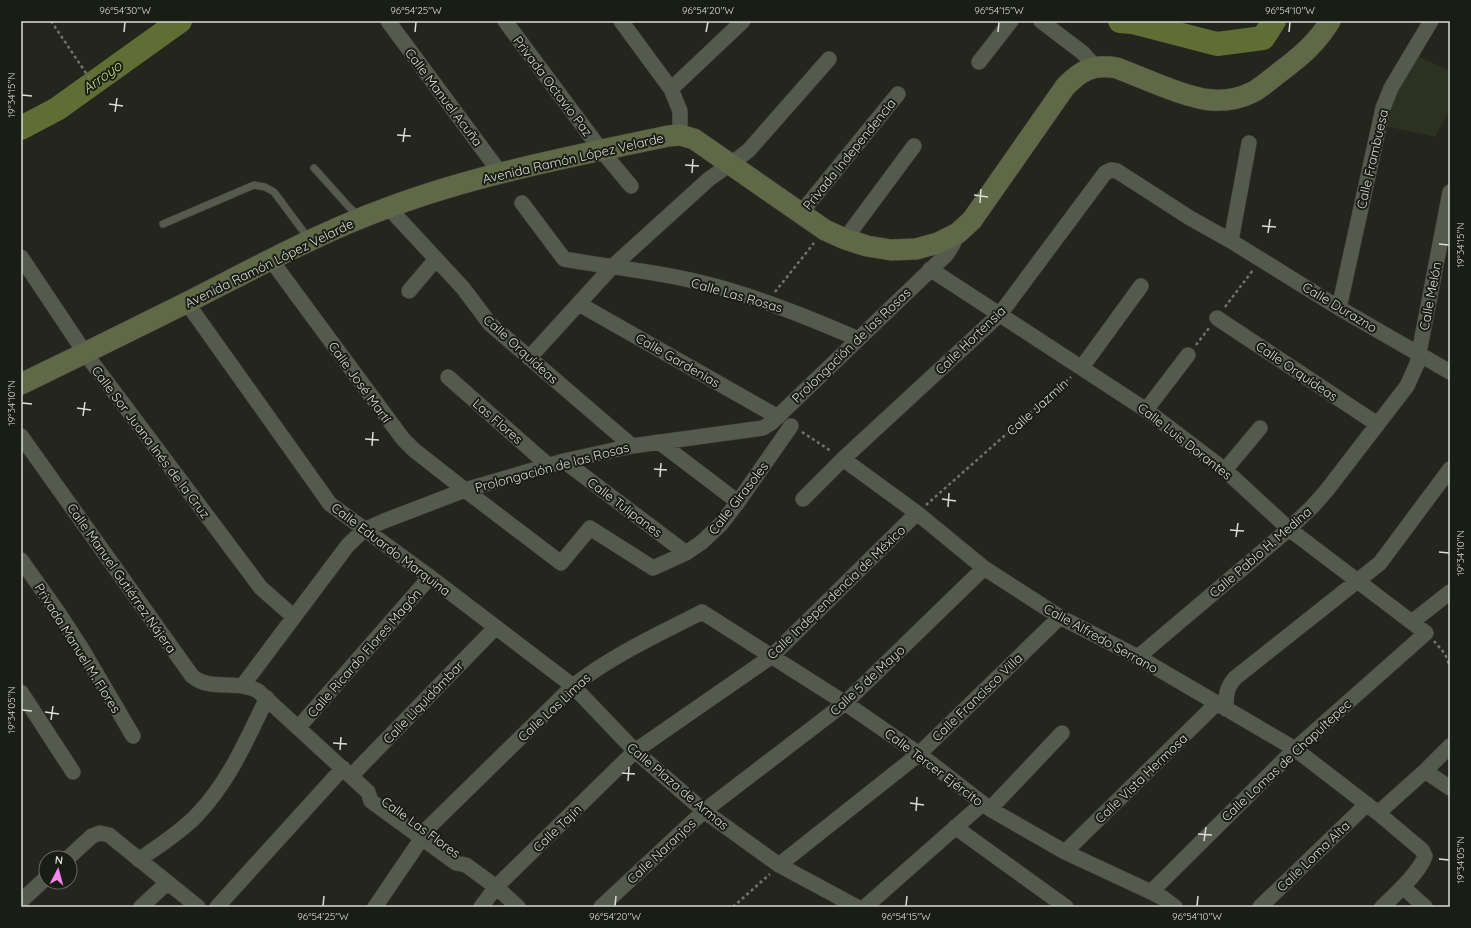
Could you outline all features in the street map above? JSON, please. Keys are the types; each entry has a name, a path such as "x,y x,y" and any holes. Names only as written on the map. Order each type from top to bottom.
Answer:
{"main road":[{"name":"Avenida Ramón López Velarde","path":"21,384 187,303 310,240 388,207 454,185 601,150 668,136 680,135 694,139 800,214 825,230 845,239 867,246 897,250 916,249 938,243 958,234 972,220 1065,87 1083,71 1095,67 1105,66 1117,68 1187,96 1203,100 1218,101 1235,99 1253,92 1299,58 1311,47 1330,21"}],"street":[{"name":"Calle Manuel Acuña","path":"388,21 501,174"},
{"name":"Privada Octavio Paz","path":"505,21 601,150 631,186"},
{"path":"621,21 671,89 680,111 680,135"},
{"path":"671,89 743,21"},
{"path":"979,62 1011,21"},
{"path":"1041,21 1083,53 1095,67"},
{"name":"Calle Frambuesa","path":"1340,308 1383,108 1391,88 1431,21"},
{"path":"529,358 612,267 709,178 748,150 829,59"},
{"name":"Privada Independencia","path":"800,214 898,94"},
{"path":"1231,241 1249,143"},
{"path":"845,239 914,146"},
{"name":"Calle Durazno","path":"1111,170 1117,171 1190,218 1450,372"},
{"name":"Calle Hortensia","path":"803,499 843,459 1000,314 1105,173 1111,170"},
{"name":"Calle Melón","path":"1419,354 1450,192"},
{"path":"522,203 564,259 612,267"},
{"name":"Calle Orquídeas","path":"388,207 463,288 490,324 632,446"},
{"name":"Prolongación de las Rosas","path":"243,685 348,545 364,530 465,490 564,461 632,446 762,428 778,417 946,255 958,234"},
{"name":"Calle Sor Juana Inés de la Cruz","path":"21,257 85,353 261,588 294,617"},
{"path":"408,291 436,259"},
{"name":"Calle José Martí","path":"271,260 403,439 414,450 561,563 590,528 653,568"},
{"name":"Calle Las Rosas","path":"612,267 663,275 716,286 798,313 858,339"},
{"name":"Calle Luis Dorantes","path":"930,269 1146,410 1225,470 1289,529 1426,633"},
{"path":"1082,367 1141,286"},
{"name":"Calle Eduardo Marquina","path":"187,303 330,504 573,686"},
{"name":"Calle Gardenias","path":"579,304 778,417"},
{"name":"Calle Orquídeas","path":"1216,318 1376,424"},
{"name":"Calle Pablo H. Medina","path":"1138,657 1289,529 1313,506 1407,386 1417,364 1419,354"},
{"path":"1146,410 1188,355"},
{"name":"Las Flores","path":"448,377 549,466"},
{"name":"Calle Girasoles","path":"653,568 686,554 702,542 721,524 791,426"},
{"path":"1225,470 1260,428"},
{"name":"Calle Manuel Gutiérrez Nájera","path":"21,436 192,676 198,682 207,684 243,685"},
{"path":"659,442 738,502"},
{"name":"Calle Alfredo Serrano","path":"843,459 917,513 984,568 1060,616 1138,657 1295,748 1373,808 1422,850 1425,856 1423,863 1403,887"},
{"name":"Calle Tulipanes","path":"564,461 686,554"},
{"path":"1221,706 1229,685 1235,678 1380,563 1447,477"},
{"name":"Calle Independencia de México","path":"635,751 772,656 917,513"},
{"name":"Privada Manuel M. Flores","path":"21,560 79,644 133,736"},
{"name":"Calle 5 de Mayo","path":"704,811 845,703 984,568"},
{"name":"Calle Ricardo Flores Magón","path":"298,728 430,578"},
{"path":"1412,622 1450,592"},
{"name":"Calle Tercer Ejército","path":"702,612 845,703 919,754 986,806 1065,852 1151,892 1163,898 1175,907"},
{"name":"Calle Las Limas","path":"375,907 424,834 573,686 596,668 619,654 702,612"},
{"name":"Calle Francisco Villa","path":"780,865 919,754 1060,616"},
{"name":"Calle Liquidámbar","path":"217,907 347,772 496,627"},
{"name":"Calle Lomas de Chapultepec","path":"1151,892 1295,748 1426,633"},
{"name":"Calle Las Flores","path":"243,685 252,687 267,698 368,792 371,801 424,834 456,863 466,865 496,887 518,907"},
{"name":"Calle Plaza de Armas","path":"573,686 635,751 704,811 780,865 857,907"},
{"path":"21,692 73,772"},
{"path":"139,860 196,816 216,793 235,763 267,698"},
{"name":"Calle Vista Hermosa","path":"1065,852 1221,706"},
{"path":"865,907 955,827 986,806 1062,732"},
{"name":"Calle Loma Alta","path":"1260,907 1373,808 1425,771 1450,746"},
{"name":"Calle Tajín","path":"481,907 496,887 635,751"},
{"path":"1425,771 1450,788"},
{"name":"Calle Naranjos","path":"601,907 704,811"},
{"path":"955,827 1066,907"},
{"path":"77,850 92,836 100,833 109,835 198,907"},
{"path":"142,907 167,883"},
{"path":"21,901 38,885"},
{"path":"1382,907 1403,887 1425,907"}],"lane":[{"path":"314,168 349,207 361,218"},
{"path":"163,224 254,185 265,187 274,192 310,240"}],"path":[{"path":"51,21 92,82"},
{"path":"767,302 825,230"},
{"name":"Calle Jazmín","path":"917,513 1082,367"},
{"path":"791,426 843,459"},
{"path":"1426,633 1444,654 1450,666"},
{"path":"733,907 780,865"}],"shaded area":[{"path":"1416,55 1450,71 1450,109 1435,137 1381,125"}],"waterway":[{"name":"Arroyo","path":"21,128 57,109 180,21"},
{"path":"1120,21 1132,22 1217,44 1263,38 1274,21"}]}
